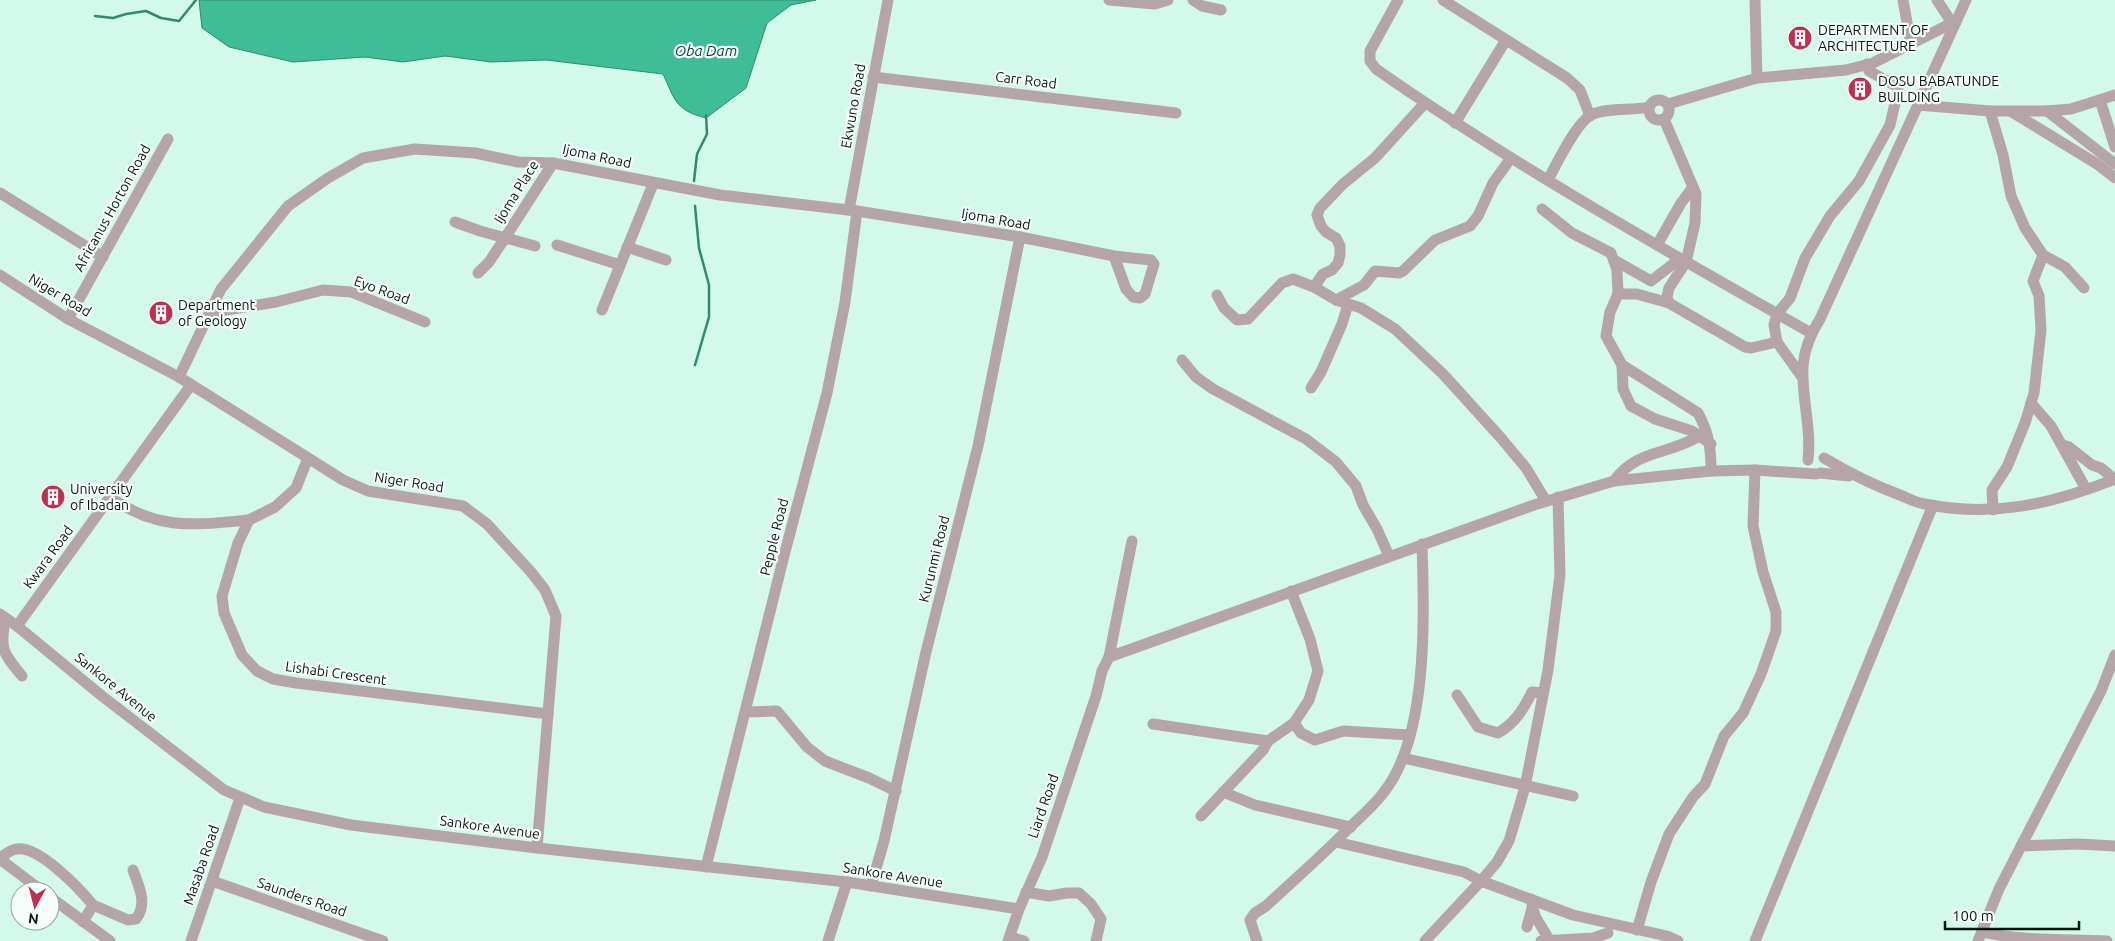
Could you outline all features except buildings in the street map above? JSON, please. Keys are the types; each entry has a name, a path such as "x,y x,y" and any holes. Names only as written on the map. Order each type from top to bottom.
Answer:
{"street":[{"path":"1109,0 1154,4 1168,0"},
{"path":"1193,0 1202,6 1222,10"},
{"path":"1398,0 1370,51 1370,61 1376,69 1455,123 1600,213 1811,333"},
{"path":"1443,0 1567,78 1580,90 1590,116"},
{"path":"1755,0 1757,78"},
{"path":"1904,0 1911,45"},
{"path":"1937,0 1954,22"},
{"path":"1818,474 1812,472 1808,462 1809,431 1802,377 1802,361 1811,333 1820,319 1954,22 1967,2"},
{"name":"Ekwuno Road","path":"853,211 873,77 887,4"},
{"path":"1668,104 1757,78 1846,70 1867,64 1911,45 1954,22"},
{"path":"1455,123 1506,40"},
{"path":"1802,377 1777,342 1774,325 1777,314 1790,298 1805,258 1830,216 1860,181 1890,126 1898,90 1896,86 1870,70 1867,64"},
{"name":"Carr Road","path":"873,77 1176,114"},
{"path":"1918,105 1990,111 2047,111 2071,109 2115,95"},
{"path":"1548,180 1564,149 1580,126 1590,116 1603,112 1649,107 1656,100 1663,100 1668,104 1670,111 1664,119 1658,120 1652,117 1649,107"},
{"path":"2100,100 2115,146"},
{"path":"1314,287 1323,274 1332,270 1338,263 1340,255 1340,246 1336,238 1326,232 1321,226 1317,215 1320,208 1374,158 1425,103"},
{"path":"1990,111 2003,155 2011,196 2025,228 2042,255 2065,267 2084,288"},
{"path":"2047,111 2115,164"},
{"path":"2012,112 2097,164 2115,178"},
{"path":"1664,119 1696,194 1695,223 1669,288 1667,297 1669,303"},
{"name":"Africanus Horton Road","path":"68,319 168,138"},
{"name":"Ijoma Road","path":"179,377 221,289 288,206 328,178 363,158 415,149 475,152 518,162 553,162 653,184 720,195 853,211 1020,237 1114,256"},
{"path":"1336,300 1364,285 1375,271 1399,273 1403,271 1435,240 1470,226 1478,216 1493,183 1511,158"},
{"name":"Ijoma Place","path":"478,273 489,262 553,162"},
{"path":"602,310 653,184"},
{"path":"1657,245 1681,203 1693,187"},
{"path":"0,193 103,257"},
{"path":"1542,209 1572,234 1611,253 1617,270 1618,294 1610,312 1606,336 1622,365 1698,414 1705,426 1711,444 1712,471"},
{"name":"Pepple Road","path":"706,867 785,552 828,393 845,302 853,211"},
{"name":"Ijoma Place","path":"455,222 535,246"},
{"name":"Kurunmi Road","path":"871,886 896,791 926,652 978,446 1020,237"},
{"path":"557,245 620,265"},
{"path":"627,248 666,260"},
{"path":"1993,510 1992,490 2007,466 2025,423 2031,402 2041,330 2039,296 2033,281 2042,255"},
{"path":"1614,260 1651,281 1682,259"},
{"name":"Niger Road","path":"0,275 68,319 179,377 343,480 368,491 463,506 487,524 545,590 556,616 537,848"},
{"path":"1218,295 1224,308 1237,320 1244,320 1253,314 1260,304 1282,283 1293,279 1314,287 1336,300 1361,308 1395,330 1443,374 1526,468 1546,501"},
{"name":"Eyo Road","path":"210,314 276,302 323,290 351,292 425,322"},
{"path":"1618,294 1638,294 1669,303 1745,347 1777,342"},
{"path":"1311,388 1321,372 1342,324 1348,304"},
{"path":"1182,360 1196,377 1213,389 1306,439 1336,462 1356,486 1363,505 1377,529 1389,556"},
{"path":"1622,365 1622,390 1630,406 1655,418 1686,429 1711,444"},
{"name":"Kwara Road","path":"17,626 190,385"},
{"path":"2031,402 2048,421 2086,488"},
{"path":"1809,431 1826,467 1818,474"},
{"path":"1614,481 1621,471 1641,457 1684,446 1699,436"},
{"path":"2061,445 2069,447 2092,465 2101,468 2115,479"},
{"path":"1782,472 1797,469 1808,462 1811,457 1822,457 1853,476 1907,498 1956,509 1993,510 2020,508 2115,479"},
{"path":"110,497 121,505 156,521 187,524 249,520 275,507 296,488 308,458"},
{"path":"1108,657 1422,544 1558,497 1614,481 1712,471 1755,470 1853,476"},
{"path":"1637,930 1651,882 1669,834 1693,797 1705,784 1724,736 1743,714 1761,674 1776,630 1776,612 1763,572 1753,526 1755,470"},
{"path":"1425,941 1481,881 1497,862 1510,842 1525,787 1543,693 1560,575 1558,497"},
{"path":"1755,941 1933,505"},
{"name":"Lishabi Crescent","path":"249,520 238,543 222,596 224,613 242,655 257,671 273,679 296,683 548,714"},
{"name":"Liard Road","path":"1009,939 1026,892 1042,857 1084,735 1108,657 1132,541"},
{"path":"1257,941 1250,920 1255,913 1266,906 1336,842 1385,792 1403,758 1416,706 1424,635 1422,544"},
{"path":"1201,816 1263,750 1268,741 1294,723 1309,700 1318,671 1310,639 1292,591"},
{"path":"2,616 2,644 5,655 22,676"},
{"name":"Sankore Avenue","path":"2,616 224,790 264,807 351,825 537,848 847,882 1019,910"},
{"path":"2107,941 1980,936 1999,889 2097,699 2115,655"},
{"path":"1457,695 1478,727 1498,732 1510,726 1522,712 1532,692 1543,693"},
{"path":"746,712 777,711 807,747 825,761 896,791"},
{"path":"1294,723 1301,733 1315,740 1343,731 1410,735"},
{"path":"1154,724 1268,741"},
{"path":"1403,758 1525,787 1573,796"},
{"path":"1223,792 1255,805 1351,826"},
{"name":"Masaba Road","path":"191,941 240,798"},
{"path":"1336,842 1464,872 1532,904 1573,916 1608,933"},
{"path":"2021,846 2078,844 2115,846"},
{"path":"29,881 0,858 16,849 31,850 76,884 93,904 128,920 136,919 142,911 143,899 133,870"},
{"name":"Saunders Road","path":"212,881 382,941"},
{"path":"828,941 847,882"},
{"path":"1026,892 1049,896 1079,893 1091,904 1101,919 1096,941"},
{"path":"82,922 93,904"},
{"path":"1527,927 1532,904"},
{"path":"1532,904 1549,941"},
{"path":"60,905 110,941"},
{"path":"1541,941 1593,938 1608,933 1637,930 1667,936 1678,941"},
{"path":"1009,939 1024,941"}],"water":[{"name":"Oba Dam","path":"199,0 816,0 791,5 767,23 746,88 706,118 688,111 677,103 663,74 546,60 491,62 445,56 403,62 365,57 293,62 229,47 202,28"}],"waterway":[{"path":"95,16 113,18 146,11 161,18 179,21 196,0"},
{"path":"694,181 697,154 707,134 706,115"},
{"path":"695,206 699,248 709,285 709,317 695,365"}],"place":[{"name":"DEPARTMENT OF ARCHITECTURE","path":"1800,38"},
{"name":"DOSU BABATUNDE BUILDING","path":"1860,89"},
{"name":"Department of Geology","path":"161,313"},
{"name":"University of Ibadan","path":"53,497"}]}
